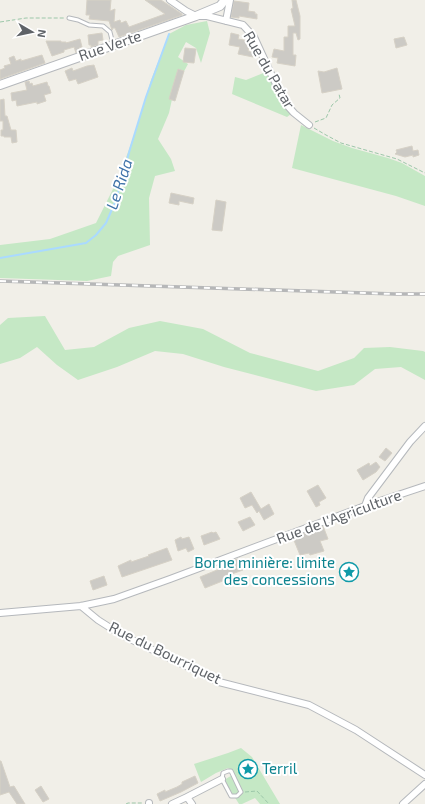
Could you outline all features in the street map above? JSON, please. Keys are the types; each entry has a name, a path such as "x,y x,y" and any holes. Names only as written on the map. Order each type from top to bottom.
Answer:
{"street":[{"path":"170,0 196,16"},
{"name":"Rue du Patar","path":"226,21 230,0"},
{"name":"Rue Verte","path":"0,85 196,16 223,3"},
{"name":"Rue du Patar","path":"196,16 207,16 243,25 254,37 286,104 294,113 308,124"},
{"path":"365,506 368,498 410,442 425,426"},
{"name":"Rue de l'Agriculture","path":"0,613 81,606 114,599 365,506 425,486"},
{"name":"Rue du Bourriquet","path":"81,606 94,618 120,634 219,682 309,705 356,730 425,775"},
{"path":"172,804 222,779"},
{"path":"402,804 425,784"},
{"path":"187,797 192,804"}],"lane":[{"path":"69,18 78,20 89,26 103,26 110,32 114,45"},
{"path":"231,771 241,792 237,796 230,796 222,779 223,773 231,771"}],"path":[{"path":"0,22 26,18 69,18"},
{"path":"308,124 326,118 332,105 340,98 339,94"},
{"path":"308,124 341,143 397,159 425,173"},
{"path":"241,792 257,791 269,804"},
{"path":"126,804 149,804"}],"green space":[{"path":"207,21 210,33 201,63 196,48 186,42 178,57 188,64 174,90 169,113 158,139 171,159 175,171 155,176 149,198 150,245 118,256 113,262 111,276 87,281 0,278 0,245 50,239 96,223 119,177 136,130 151,80 169,34 186,25"},
{"path":"266,72 277,94 291,114 287,117 232,94 235,77 246,80"},
{"path":"301,125 333,141 402,163 425,176 425,206 396,196 292,168"},
{"path":"45,316 65,350 94,347 129,328 160,321 203,329 250,353 318,371 354,358 364,348 390,347 423,351 425,352 425,380 401,367 375,369 354,385 316,391 224,367 183,354 155,351 117,367 78,380 57,365 37,347 20,358 0,364 0,325 8,318"},
{"path":"241,748 252,757 280,804 260,804 255,798 239,804 224,780 234,774 232,770 228,768 201,782 194,764"}],"building":[{"path":"87,0 111,0 110,11 115,9 114,22 120,20 121,23 126,21 129,27 165,14 145,0 161,0 182,15 119,37 115,28 112,30 109,21 89,19 90,15 86,15"},
{"path":"292,0 296,0 300,16 300,39 298,40 296,33 293,33 293,55 296,55 295,66 277,63 278,58 272,57 274,49 284,51 284,37 288,37 288,26 295,26 291,9 293,8"},
{"path":"234,1 249,3 248,11 255,12 255,14 257,14 257,19 239,16 239,18 231,17"},
{"path":"102,33 103,40 98,41 98,45 91,47 91,45 89,45 88,35"},
{"path":"231,33 239,35 238,39 250,41 248,51 254,52 253,57 238,54 240,47 229,45"},
{"path":"404,37 407,45 396,48 394,39"},
{"path":"80,39 82,47 79,48 80,51 76,53 74,47 52,56 46,41 61,41 66,43"},
{"path":"185,48 196,49 194,63 183,62"},
{"path":"42,55 45,63 0,79 0,70 5,68 4,66 11,64 9,58 14,56 16,61 21,59 21,61"},
{"path":"94,65 98,77 78,84 76,79 69,81 65,71 72,68 73,71"},
{"path":"337,68 342,89 322,93 318,71 324,72"},
{"path":"178,69 184,71 175,101 169,99"},
{"path":"29,81 33,86 47,82 51,93 44,95 46,101 37,104 37,102 17,106 16,100 12,101 11,93 27,90 25,82"},
{"path":"4,99 5,116 7,116 11,130 16,130 17,142 12,143 11,137 1,136 3,121 0,121 0,100"},
{"path":"412,146 413,151 418,150 419,155 405,157 395,154 397,152 396,150"},
{"path":"171,193 194,198 193,204 179,201 179,205 169,203"},
{"path":"216,200 226,202 222,231 212,230"},
{"path":"386,448 392,453 385,461 379,457"},
{"path":"376,462 380,467 376,472 363,480 357,470 369,463 370,466"},
{"path":"318,485 326,498 319,502 320,505 316,507 307,491"},
{"path":"251,492 261,509 269,504 274,514 264,520 259,511 257,513 252,505 245,508 240,498"},
{"path":"250,517 255,525 243,531 238,522"},
{"path":"323,526 328,539 320,541 324,551 310,555 309,553 300,555 293,538"},
{"path":"216,532 220,539 204,545 201,536"},
{"path":"181,537 182,539 189,537 194,549 188,552 186,548 178,551 175,540"},
{"path":"167,548 172,560 122,577 118,566 131,560 131,562 149,556 148,555"},
{"path":"240,558 243,567 241,567 243,570 229,575 230,578 205,588 200,577 222,568 220,565"},
{"path":"104,576 107,585 93,590 90,581"},
{"path":"0,761 10,787 14,786 25,804 17,804 9,792 0,795"},
{"path":"195,776 198,783 160,801 157,794 177,787 182,784 182,782"},
{"path":"41,786 49,799 43,802 35,790"}],"waterway":[{"name":"Le Rida","path":"0,258 86,243 96,235 106,223 116,200 146,97 169,34"}],"railway":[{"path":"0,281 425,294"}],"place":[{"name":"Borne minière: limite des concessions","path":"349,572"},
{"name":"Terril","path":"248,769"}]}
